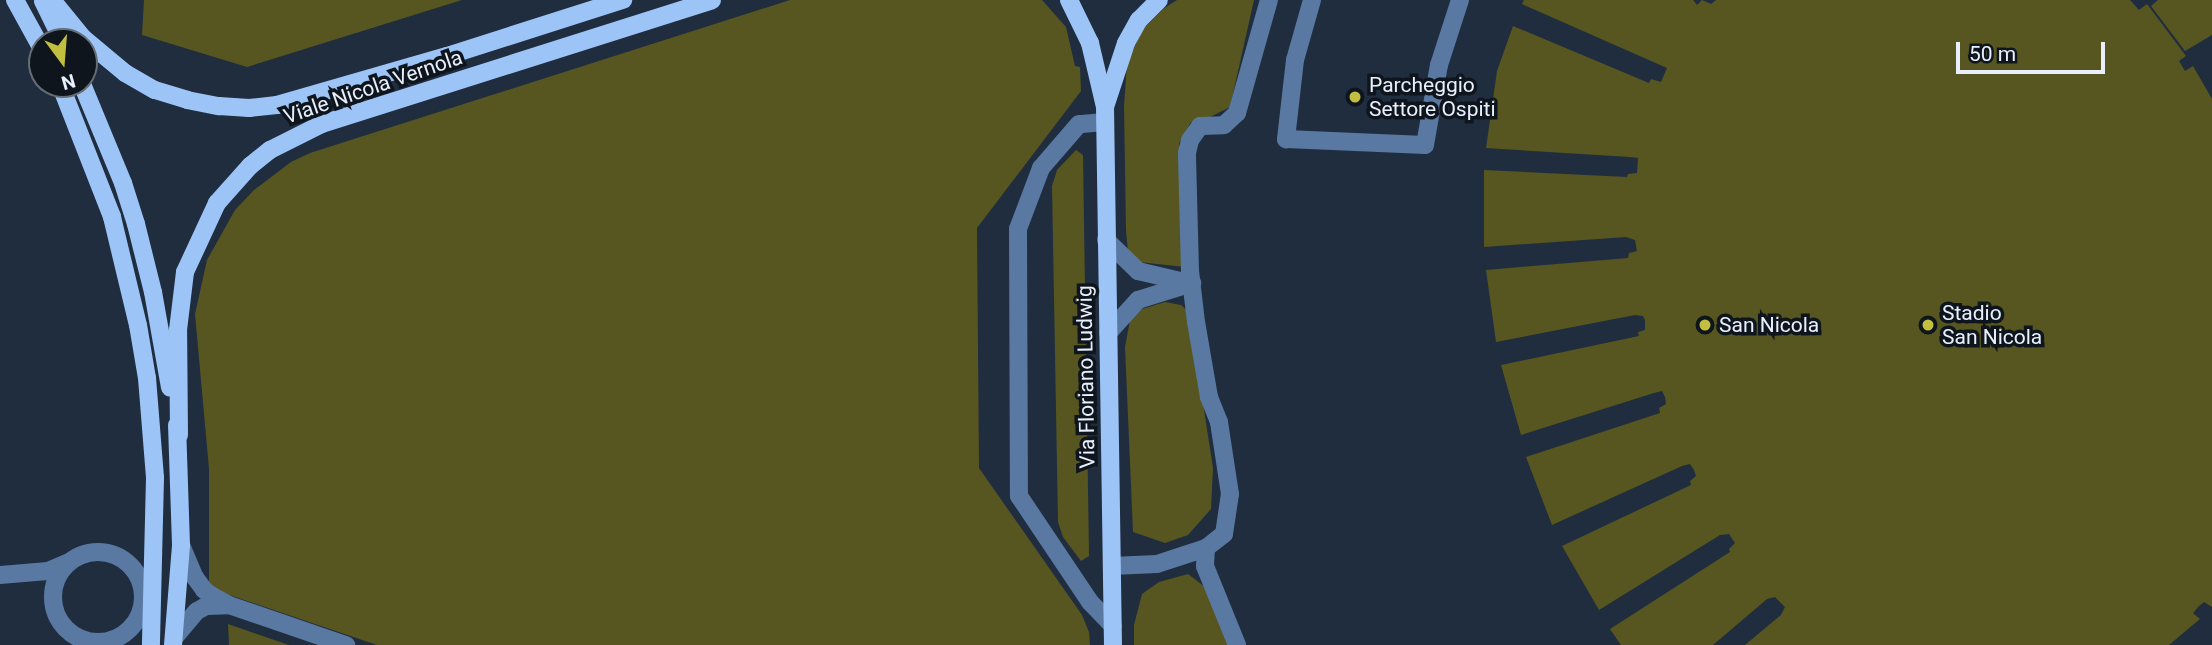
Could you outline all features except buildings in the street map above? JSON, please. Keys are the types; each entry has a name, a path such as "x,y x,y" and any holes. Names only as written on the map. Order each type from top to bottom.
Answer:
{"main road":[{"path":"15,0 31,28"},
{"path":"43,0 56,28"},
{"name":"Viale Nicola Vernola","path":"52,0 101,56 145,84 187,100 219,106 249,107 277,105 447,56 623,0"},
{"name":"Viale Nicola Vernola","path":"179,435 178,330 185,272 217,203 250,166 270,150 322,124 712,0"},
{"path":"1069,0 1090,43 1104,115"},
{"path":"1104,115 1126,43 1139,20 1159,0"},
{"path":"66,98 112,217 138,325 152,430 154,564 151,645"},
{"path":"88,98 118,170 136,224 153,292 179,435 181,545 173,641"},
{"name":"Via Floriano Ludwig","path":"1104,115 1113,645"},
{"path":"151,645 144,598 154,564"}],"street":[{"path":"1112,566 1157,564 1206,548 1224,534 1230,495 1219,422 1209,397 1192,283 1187,153 1190,140 1200,126 1224,125 1237,113 1269,0"},
{"path":"1312,0 1296,61 1286,139 1424,145 1439,65 1460,0"},
{"path":"1104,115 1079,124 1041,168 1018,229 1020,496 1090,602 1113,626"},
{"path":"1106,240 1138,271 1192,283"},
{"path":"1108,332 1138,300 1192,283"},
{"path":"181,545 204,590 229,605 346,645"},
{"path":"1206,548 1205,566 1237,645"},
{"path":"0,575 24,575 67,563 93,551 122,557 133,566 144,598 131,629 111,640 90,642 65,628 44,587 24,575"},
{"path":"53,601 58,574 67,563"},
{"path":"173,641 197,611 206,606 229,605"}],"shaded area":[{"path":"144,0 462,0 247,67 142,35"},
{"path":"790,0 1042,0 1066,27 1075,66 1080,67 1081,91 977,228 979,468 1082,615 1089,632 1090,645 377,645 221,592 209,584 209,469 195,314 207,260 235,210 254,190 291,162 310,153"},
{"path":"1177,0 1254,0 1230,107 1208,118 1191,122 1179,143 1185,267 1139,262 1128,253 1126,230 1124,106 1127,64 1142,30 1163,9"},
{"name":"Stadio San Nicola","path":"1524,0 1693,0 1697,5 1702,0 1711,4 1716,0 2130,0 2139,10 2147,4 2186,56 2179,61 2185,71 2193,66 2212,99 2212,607 2204,602 2198,607 2193,613 2200,619 2169,645 1745,645 1781,615 1785,607 1775,597 1767,599 1713,645 1621,645 1610,629 1730,552 1729,549 1735,543 1729,534 1720,535 1599,610 1562,546 1691,485 1690,481 1696,476 1694,470 1690,464 1682,466 1552,525 1526,457 1660,413 1659,408 1666,404 1665,397 1662,391 1654,393 1521,435 1501,365 1639,336 1638,332 1645,330 1645,320 1643,316 1635,315 1496,342 1486,270 1628,258 1629,253 1637,251 1635,240 1626,237 1484,247 1484,170 1627,177 1628,174 1637,173 1638,158 1486,148 1497,71 1513,26 1649,83 1651,79 1661,82 1667,68 1522,4"},
{"path":"2158,0 2212,0 2212,35 2185,51 2151,6"},
{"path":"1076,150 1083,155 1089,556 1081,561 1063,537 1058,522 1052,186 1057,170"},
{"path":"1165,302 1181,305 1189,312 1213,468 1211,509 1188,535 1165,543 1133,532 1125,347 1130,320 1142,309"},
{"path":"1188,574 1205,587 1228,645 1134,645 1134,625 1142,594 1159,582"},
{"path":"228,624 289,645 229,645"}],"place":[{"name":"Parcheggio Settore Ospiti","path":"1355,97"},
{"name":"San Nicola","path":"1705,325"},
{"name":"Stadio San Nicola","path":"1928,325"}]}
